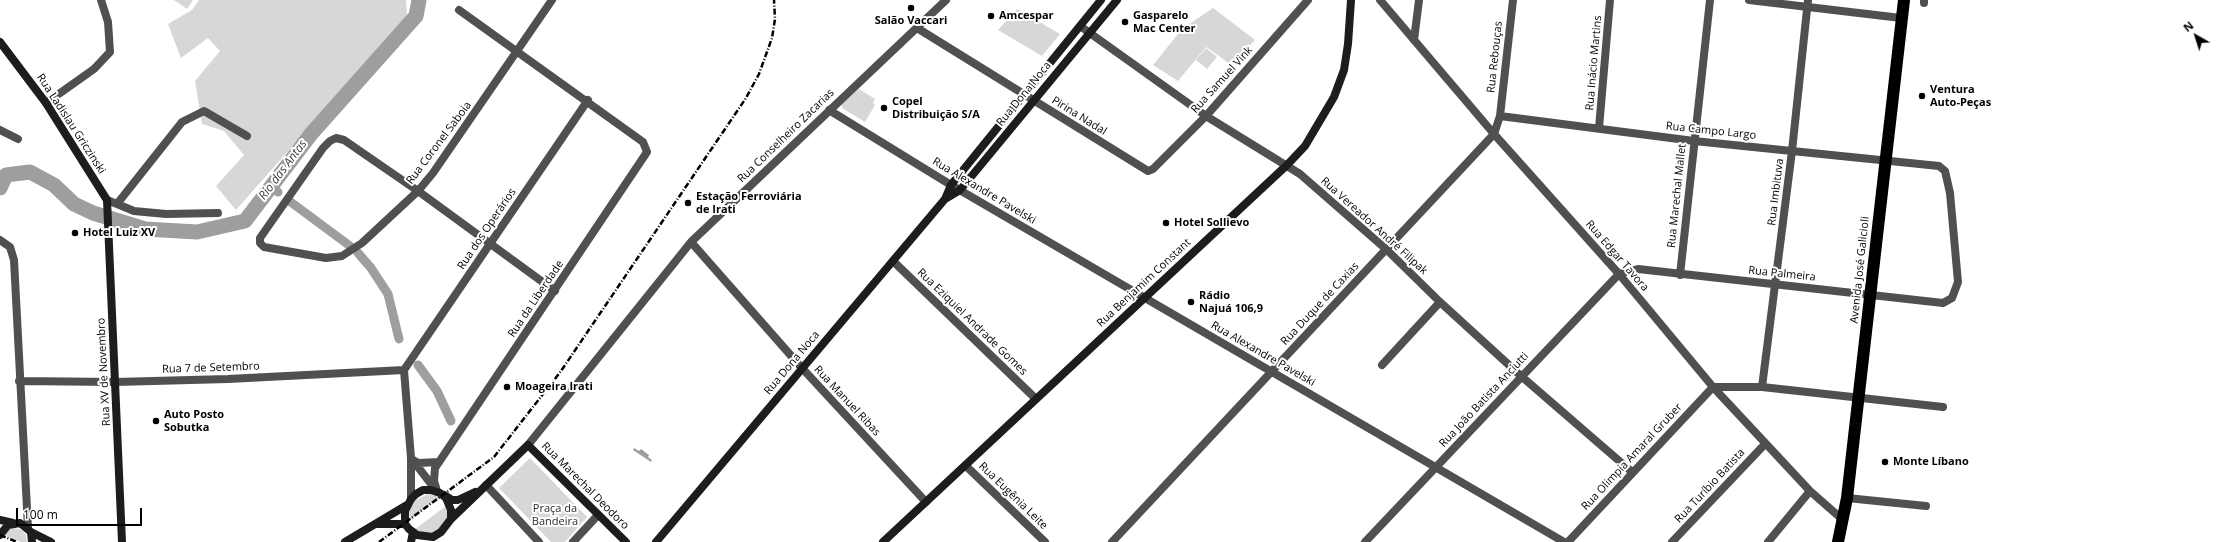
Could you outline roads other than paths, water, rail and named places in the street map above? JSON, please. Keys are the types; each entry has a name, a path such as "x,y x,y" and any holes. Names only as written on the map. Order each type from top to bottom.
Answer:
{"highway":[{"name":"Avenida José Galicioli","path":"1838,542 1847,498 1904,0"}],"main road":[{"name":"Rua Dona Noca","path":"656,542 801,367 945,199 951,185 1101,0"},
{"name":"Rua Dona Noca","path":"945,199 960,190 1117,0"},
{"name":"Rua Benjamim Constant","path":"883,542 1287,165 1305,146 1334,97 1344,70 1348,44 1351,0"},
{"name":"Rua Ladislau Griczinski","path":"0,42 46,103 107,204"},
{"name":"Rua XV de Novembro","path":"107,204 122,542"},
{"path":"405,524 412,532 430,540 442,532 451,519 528,446"},
{"name":"Rua Marechal Deodoro","path":"528,446 626,542"},
{"path":"345,542 409,502 423,490 438,492 452,500 458,500 486,485"},
{"path":"438,492 449,506 451,519"},
{"path":"405,524 409,502"},
{"path":"0,520 16,523 51,542"},
{"path":"0,533 5,527 16,523"},
{"path":"373,525 405,524"},
{"path":"29,530 32,542"},
{"path":"411,542 412,532"}],"street":[{"path":"46,103 94,69 110,52 108,22 101,0"},
{"name":"Rua Coronel Saboia","path":"418,191 344,140 336,138 330,141 323,148 260,238 260,243 264,247 326,258 342,256 362,243 418,191 433,173 518,52 552,0"},
{"name":"Rua Conselheiro Zacarias","path":"528,446 691,242 946,0"},
{"name":"Rua Samuel Vink","path":"1148,170 1153,169 1206,116 1308,0"},
{"name":"Rua Edgar Tavora","path":"1380,0 1494,134 1619,274 1713,387 1810,491 1843,520"},
{"path":"1414,40 1419,0"},
{"name":"Rua Rebouças","path":"1500,116 1513,0"},
{"name":"Rua Inácio Martins","path":"1599,128 1610,0"},
{"name":"Rua Marechal Mallet","path":"1680,275 1710,0"},
{"path":"1749,0 1808,4 1901,18"},
{"name":"Rua Imbituva","path":"1762,387 1792,151 1808,4"},
{"path":"459,10 588,100"},
{"name":"Rua Vereador André Filipak","path":"1080,26 1206,116 1300,174 1386,250 1521,376 1632,472"},
{"name":"Pirina Nadal","path":"917,28 1023,95 1148,170"},
{"name":"Rua da Liberdade","path":"438,492 434,473 439,462 647,152 646,146 643,142 588,100"},
{"name":"Rua dos Operários","path":"404,370 588,100"},
{"name":"Rua Alexandre Pavelski","path":"829,110 951,185 1564,542"},
{"path":"117,204 182,122 204,111 212,114 247,136"},
{"path":"1494,134 1500,116"},
{"name":"Rua Campo Largo","path":"1500,116 1694,141 1939,166 1945,171 1950,193 1958,282 1952,298 1943,303"},
{"path":"0,130 18,139"},
{"name":"Rua Duque de Caxias","path":"1112,542 1494,134"},
{"path":"418,191 555,291"},
{"path":"107,204 117,204 134,211 166,214 218,213"},
{"path":"0,240 10,247 14,260 25,503 29,530"},
{"name":"Rua Manuel Ribas","path":"691,242 801,367 926,502"},
{"name":"Rua Eziquiel Andrade Gomes","path":"893,261 1036,399"},
{"name":"Rua Palmeira","path":"1619,274 1638,270 1871,294 1943,303"},
{"name":"Rua João Batista Anciutti","path":"1365,542 1619,274"},
{"path":"1382,365 1440,302"},
{"path":"404,370 411,458 409,502"},
{"name":"Rua 7 de Setembro","path":"19,381 115,382 228,379 404,370"},
{"path":"1713,387 1762,387 1859,399 1943,407"},
{"name":"Rua Olimpia Amaral Gruber","path":"1568,542 1713,387"},
{"name":"Rua Turíbio Batista","path":"1672,542 1765,444"},
{"path":"411,458 418,463 439,462"},
{"path":"411,458 438,492"},
{"name":"Rua Eugênia Leite","path":"966,466 1045,542"},
{"path":"486,485 538,542"},
{"path":"1768,542 1810,491"},
{"path":"1847,498 1926,506"},
{"path":"16,523 25,503"},
{"path":"573,542 598,515"}],"waterway":[{"name":"Rio das Antas","path":"0,188 6,175 30,172 54,185 74,204 93,213 145,229 197,232 245,221 311,134 416,16 419,0"},
{"path":"270,187 278,192"},
{"path":"288,200 350,246"},
{"path":"358,253 371,268 388,294 399,339"},
{"path":"418,365 437,391 451,421"}],"railway":[{"path":"379,542 494,457 561,371 746,98 759,74 772,38 775,19 774,0"},
{"path":"0,535 17,542"}],"place":[{"name":"Salão Vaccari","path":"911,8"},
{"name":"Amcespar","path":"991,16"},
{"name":"Gasparelo Mac Center","path":"1125,22"},
{"name":"Ventura Auto-Peças","path":"1922,96"},
{"name":"Copel Distribuição S/A","path":"884,108"},
{"name":"Estação Ferroviária de Irati","path":"688,203"},
{"name":"Hotel Sollievo","path":"1166,223"},
{"name":"Hotel Luiz XV","path":"75,233"},
{"name":"Rádio Najuá 106,9","path":"1191,302"},
{"name":"Moageira Irati","path":"507,387"},
{"name":"Auto Posto Sobutka","path":"156,421"},
{"name":"Monte Líbano","path":"1885,462"}],"park label":[{"name":"Praça da Bandeira","path":"555,515"}]}
